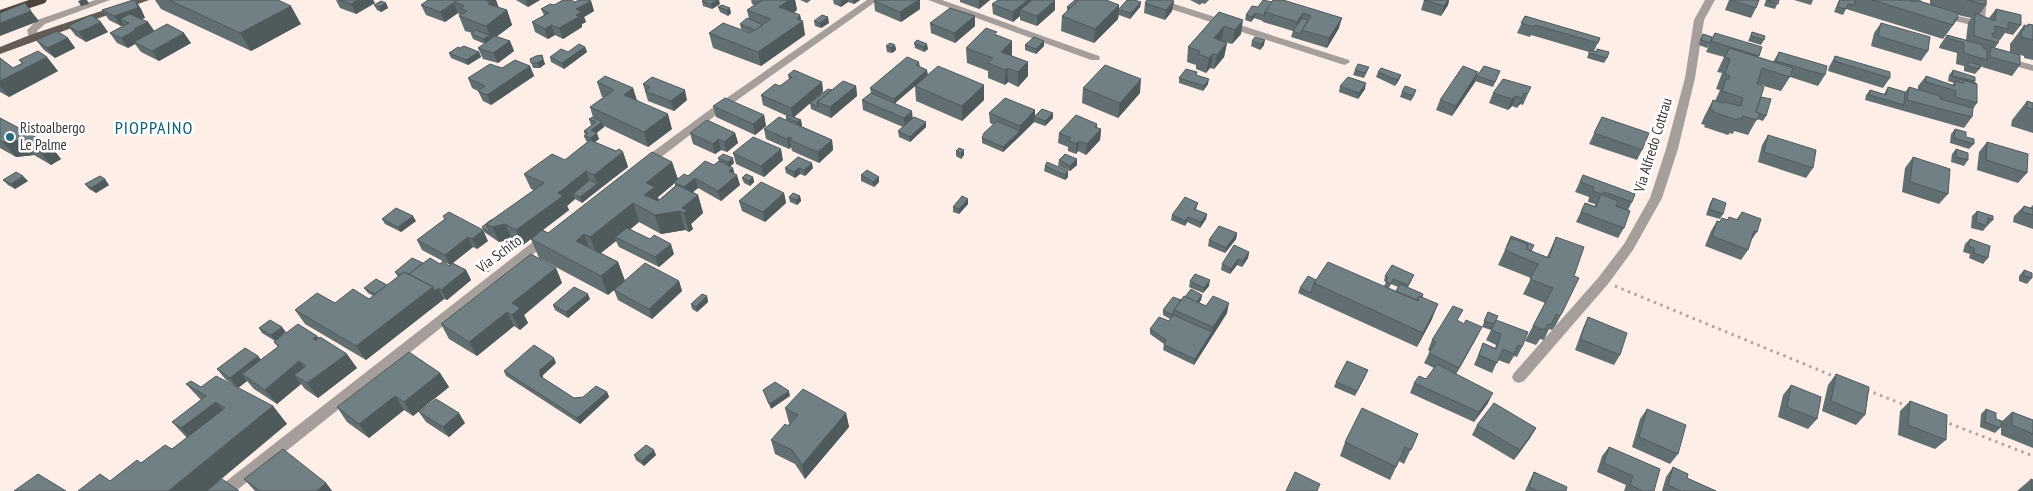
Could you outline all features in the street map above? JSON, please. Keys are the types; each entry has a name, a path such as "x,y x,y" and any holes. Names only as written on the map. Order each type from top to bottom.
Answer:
{"highway":[{"path":"0,10 37,0"},
{"path":"0,14 41,0"}],"main road":[{"path":"0,51 34,37 144,0"}],"street":[{"path":"34,37 32,30 41,22 105,0"},
{"path":"634,172 712,113 872,0"},
{"path":"933,0 1095,58"},
{"path":"1152,0 1345,62"},
{"name":"Via Alfredo Cottrau","path":"1519,377 1603,281 1629,247 1656,198 1672,149 1690,78 1699,20 1710,0"},
{"path":"1933,13 1980,24 1982,0"},
{"path":"1996,58 2033,68"},
{"name":"Via Schito","path":"225,491 556,231"}],"path":[{"path":"1603,281 1846,381"},
{"path":"1864,389 1917,410"},
{"path":"1935,417 2033,456"}],"building":[{"path":"135,0 138,8 114,16 102,10"},
{"path":"169,0 278,0 291,6 240,33"},
{"path":"339,0 358,0 351,4"},
{"path":"428,0 458,0 440,12 421,5"},
{"path":"458,0 485,0 490,2 488,4 507,10 486,26 459,16 467,11 460,8 464,6 454,2"},
{"path":"563,0 575,2 579,0 591,1 576,9 582,12 576,15 579,17 559,28 551,25 545,29 532,22 549,13 541,9"},
{"path":"717,0 711,4 702,1"},
{"path":"763,0 789,0 779,7 800,15 797,19 803,21 758,52 709,33 723,23 750,33 771,19 747,10"},
{"path":"918,0 900,12 874,1"},
{"path":"998,0 1027,0 1013,12 992,4"},
{"path":"1032,0 1055,0 1037,16 1020,10"},
{"path":"1075,0 1079,0 1070,8 1067,7"},
{"path":"1079,0 1106,0 1119,5 1095,29 1062,16"},
{"path":"1127,0 1141,2 1131,13 1118,10"},
{"path":"1147,0 1174,1 1166,10 1145,3"},
{"path":"1263,0 1272,2 1264,16 1255,13 1252,17 1246,15 1252,6 1258,7"},
{"path":"1273,0 1283,0 1342,18 1329,38 1302,30 1311,16 1303,13 1297,22 1265,12"},
{"path":"1424,0 1448,0 1444,6"},
{"path":"1730,0 1759,0 1756,8"},
{"path":"1767,0 1779,0 1778,4"},
{"path":"1840,0 1856,0 1854,5 1848,4 1846,9 1837,7"},
{"path":"1872,0 1909,0 1915,2 1916,0 1958,13 1957,20 1955,19 1953,25"},
{"path":"1967,0 1986,0 1986,5"},
{"path":"381,1 386,3 379,7 374,5"},
{"path":"25,3 31,11 0,23 0,13"},
{"path":"722,5 730,8 727,10 718,7"},
{"path":"950,8 975,16 954,33 930,23"},
{"path":"1996,9 2021,15 2021,25 2008,22 2008,29 1995,26 1995,34 1992,33 1993,37 1999,39 1998,43 1974,36 1975,13 1995,21"},
{"path":"1219,12 1243,20 1235,30 1224,26 1214,38 1227,43 1217,55 1213,54 1209,58 1198,54 1200,51 1188,47"},
{"path":"130,14 148,22 121,38 110,33 129,23 120,19"},
{"path":"91,15 101,22 79,32 68,26"},
{"path":"822,15 828,17 820,23 814,21"},
{"path":"1525,16 1600,38 1598,43 1535,25 1534,27 1521,23"},
{"path":"747,18 763,25 755,30 740,24"},
{"path":"1302,18 1308,20 1300,34 1293,31"},
{"path":"1881,23 1930,37 1928,51 1878,36"},
{"path":"167,24 184,33 152,51 134,42"},
{"path":"2028,24 2033,25 2033,40 2021,37 2021,30 2024,30 2024,25 2028,26"},
{"path":"986,28 997,32 994,34 1012,41 1001,52 1028,62 1018,72 1007,68 1005,70 988,63 993,58 966,48"},
{"path":"476,30 489,35 484,39 471,34"},
{"path":"57,31 68,38 47,48 36,40"},
{"path":"1752,32 1765,36 1764,40 1751,36"},
{"path":"1715,33 1762,47 1759,56 1711,41"},
{"path":"1703,34 1712,37 1710,43 1701,40"},
{"path":"1947,35 1983,45 1983,48 1987,49 1987,60 1964,53 1964,43 1947,38"},
{"path":"495,36 510,41 493,53 478,48"},
{"path":"1034,37 1044,41 1036,49 1025,45"},
{"path":"1255,37 1265,40 1261,44 1252,41"},
{"path":"917,40 927,44 924,47 914,43"},
{"path":"890,43 895,45 891,48 886,46"},
{"path":"579,44 585,47 562,63 550,57 561,49 568,52"},
{"path":"464,46 479,52 466,60 449,53 458,47"},
{"path":"1991,47 2020,55 2020,65 1990,57"},
{"path":"1729,48 1793,68 1790,77 1762,68 1757,84 1764,87 1756,112 1760,113 1757,120 1743,116 1742,119 1738,118 1737,120 1713,112 1710,109 1713,100 1741,106 1743,98 1722,91 1726,79 1728,80 1730,76 1725,74 1730,59 1725,57"},
{"path":"1597,49 1609,52 1607,58 1589,53 1590,50 1597,52"},
{"path":"38,51 47,57 0,81 0,58 13,68 23,63 19,60"},
{"path":"1779,52 1827,66 1825,75 1776,61"},
{"path":"542,55 543,59 538,63 531,63 530,59"},
{"path":"1835,56 1890,72 1890,78 1834,61"},
{"path":"907,57 919,62 916,65 927,70 894,99 870,88"},
{"path":"515,60 530,66 487,95 478,91 485,86 468,78 490,64 502,68"},
{"path":"1968,62 1980,65 1979,69 1968,66"},
{"path":"1358,64 1369,67 1365,73 1355,70"},
{"path":"1105,65 1141,79 1120,103 1083,88"},
{"path":"938,66 984,85 962,106 915,86"},
{"path":"1463,66 1478,72 1456,106 1440,100"},
{"path":"1484,66 1500,71 1495,82 1477,76"},
{"path":"1381,68 1401,75 1397,80 1378,72"},
{"path":"1186,69 1197,72 1196,75 1209,79 1204,86 1179,78"},
{"path":"794,70 822,82 791,108 761,95 775,84 780,86 792,77 788,75"},
{"path":"1953,70 1975,77 1975,81 1952,76"},
{"path":"605,76 633,88 624,95 668,114 644,132 590,107 614,90 597,82"},
{"path":"1926,76 1955,86 1955,81 1963,83 1964,80 1977,84 1977,103 1955,97 1956,91 1926,82"},
{"path":"652,77 685,90 671,101 645,91 650,87 643,84"},
{"path":"1348,77 1366,83 1359,93 1340,86"},
{"path":"1503,79 1531,87 1527,94 1524,93 1522,98 1516,96 1512,99 1493,93"},
{"path":"843,81 856,86 830,107 817,102"},
{"path":"1405,86 1416,90 1413,96 1402,92"},
{"path":"1888,87 1905,92 1904,105 1869,95 1870,90 1886,95"},
{"path":"1909,87 1940,96 1940,99 1973,108 1972,117 1907,100"},
{"path":"828,89 832,90 817,102 818,107 810,103"},
{"path":"871,93 912,111 904,118 862,100"},
{"path":"1761,97 1771,99 1766,116 1756,112"},
{"path":"725,98 764,115 753,124 713,106"},
{"path":"1005,98 1035,110 1020,126 989,113"},
{"path":"2027,101 2033,103 2033,109 2027,108"},
{"path":"1042,109 1053,113 1045,121 1034,117"},
{"path":"788,115 801,120 797,122 786,117"},
{"path":"1076,115 1097,124 1095,127 1101,129 1087,144 1079,141 1076,144 1068,140 1071,138 1059,133"},
{"path":"593,117 602,122 591,130 597,133 591,138 584,136 588,133 584,131 596,122 589,119"},
{"path":"779,117 832,140 818,152 790,140 792,138 789,137 787,139 764,129"},
{"path":"914,117 926,122 910,137 898,131"},
{"path":"1602,117 1649,133 1642,150 1594,133"},
{"path":"0,118 49,144 39,150 21,140 0,141"},
{"path":"707,120 735,133 724,142 718,139 713,144 690,133"},
{"path":"997,121 1020,131 1003,147 982,138 984,133"},
{"path":"1955,129 1966,132 1966,137 1974,139 1974,144 1954,138"},
{"path":"1768,135 1816,150 1813,168 1764,152"},
{"path":"753,137 781,149 761,166 733,153"},
{"path":"590,140 623,152 594,175 586,171 558,193 563,196 516,230 505,224 492,227 486,224 544,183 524,174 552,154 565,160"},
{"path":"1987,142 2028,154 2027,173 1986,160"},
{"path":"959,148 964,150 961,153 956,151"},
{"path":"1956,149 1968,153 1968,160 1956,157"},
{"path":"652,152 672,162 646,183 655,187 644,195 658,201 677,185 698,195 682,208 687,210 684,213 680,211 655,215 633,203 590,237 584,234 576,241 618,262 601,276 531,239 542,230 548,233"},
{"path":"723,154 733,158 728,162 718,158"},
{"path":"1065,154 1077,159 1070,166 1059,160"},
{"path":"798,157 812,163 804,170 799,168 794,172 785,168"},
{"path":"1913,157 1950,169 1948,194 1910,182"},
{"path":"705,161 714,165 719,161 733,168 729,171 737,175 718,191 695,178 684,187 674,182 684,174 688,176"},
{"path":"1047,162 1068,171 1065,175 1045,166"},
{"path":"867,170 879,177 873,182 861,175"},
{"path":"16,172 23,176 11,184 3,180"},
{"path":"746,174 753,177 749,181 742,178"},
{"path":"1583,175 1635,194 1632,202 1604,192 1601,194 1593,191 1594,187 1580,182"},
{"path":"100,176 105,179 91,188 85,184"},
{"path":"590,180 597,184 580,197 573,194"},
{"path":"761,182 784,193 763,212 739,201"},
{"path":"793,193 800,196 796,200 789,197"},
{"path":"1601,194 1618,201 1616,206 1630,211 1624,228 1581,212 1585,203 1596,207"},
{"path":"962,196 968,199 959,209 953,207"},
{"path":"1185,197 1198,203 1194,209 1207,214 1201,222 1188,217 1185,221 1172,215"},
{"path":"1713,198 1726,203 1723,214 1709,209"},
{"path":"2024,206 2033,209 2033,215 2022,212"},
{"path":"396,208 413,216 398,227 382,219"},
{"path":"1977,211 1993,216 1993,220 1988,218 1987,226 1976,222"},
{"path":"449,212 483,230 472,239 468,237 445,255 417,240 445,219 443,216"},
{"path":"1742,212 1761,219 1757,232 1754,231 1748,250 1712,236 1717,221 1720,222 1722,218 1728,220 1729,217 1738,220"},
{"path":"491,220 486,224 491,234 482,227"},
{"path":"1219,226 1237,233 1226,248 1209,240"},
{"path":"627,228 650,239 654,235 671,244 655,257 615,237"},
{"path":"1511,236 1534,245 1531,251 1526,249 1528,244 1511,238 1507,246"},
{"path":"1556,237 1584,247 1574,276 1579,278 1560,316 1556,314 1551,325 1548,324 1544,330 1533,326 1553,288 1530,279 1538,264 1505,250 1511,238 1528,244 1526,249 1549,258"},
{"path":"1970,239 1990,246 1988,258 1974,253 1974,248 1968,246"},
{"path":"1234,245 1249,252 1243,261 1238,259 1231,269 1222,264"},
{"path":"531,254 556,268 512,303 520,308 512,315 507,312 469,342 441,324"},
{"path":"412,258 423,263 409,274 404,272 400,275 395,272"},
{"path":"430,258 440,264 443,261 449,266 452,263 466,270 441,290 438,288 435,291 433,287 409,274"},
{"path":"488,258 493,260 485,266 480,264"},
{"path":"1328,262 1418,301 1419,296 1438,304 1423,333 1314,283"},
{"path":"645,263 679,281 649,309 614,290"},
{"path":"1392,265 1414,275 1408,285 1393,279 1391,284 1386,282 1388,277 1385,276"},
{"path":"2024,270 2032,273 2032,278 2024,276"},
{"path":"404,272 433,287 356,346 295,310 317,293 335,303 353,289 369,299"},
{"path":"1195,274 1210,280 1204,288 1190,281"},
{"path":"1308,276 1316,280 1311,293 1300,288"},
{"path":"376,279 387,285 375,294 364,288"},
{"path":"1400,284 1423,294 1422,297 1419,296 1417,300 1396,291"},
{"path":"574,287 588,294 566,312 553,305"},
{"path":"1191,289 1202,295 1197,302 1185,297"},
{"path":"702,294 707,296 696,307 691,304"},
{"path":"1184,296 1206,306 1213,296 1229,303 1213,327 1174,310"},
{"path":"1173,297 1181,300 1173,315 1163,310"},
{"path":"1453,306 1463,310 1457,320 1464,324 1466,320 1482,327 1459,368 1429,353 1436,342 1432,340"},
{"path":"1488,312 1498,316 1494,324 1484,321"},
{"path":"1173,315 1212,332 1195,359 1164,345 1166,340 1150,329 1159,317 1169,321"},
{"path":"1588,317 1627,333 1620,355 1580,339"},
{"path":"270,320 282,327 271,335 259,328"},
{"path":"1496,320 1528,332 1522,347 1518,345 1514,354 1503,349 1497,363 1479,355 1483,343 1496,349 1501,334 1491,330"},
{"path":"298,324 317,336 313,339 316,340 320,337 347,354 307,383 294,375 306,366 299,361 265,390 242,374 279,346 274,342"},
{"path":"534,345 554,358 540,370 540,376 574,398 583,397 596,386 607,392 577,418 504,371"},
{"path":"245,348 258,356 230,378 217,369"},
{"path":"409,352 440,373 404,402 395,396 359,424 337,407"},
{"path":"1347,361 1368,370 1357,391 1336,382"},
{"path":"1437,364 1493,393 1479,412 1414,383 1419,376 1426,379"},
{"path":"1836,374 1869,387 1865,415 1831,401"},
{"path":"216,376 273,406 168,491 78,491 100,474 110,481 137,460 141,463 165,445 172,449 225,408 216,402 181,428 172,422 206,396 186,384 191,381 201,387"},
{"path":"775,382 789,391 769,404 763,390"},
{"path":"1791,385 1821,397 1817,419 1787,407"},
{"path":"803,389 846,413 802,465 792,450 771,440 785,424 788,426 798,415 785,408"},
{"path":"436,399 459,413 443,427 419,412"},
{"path":"1910,401 1947,415 1946,440 1908,425"},
{"path":"1494,403 1536,428 1520,450 1477,425"},
{"path":"1362,408 1418,434 1411,450 1405,447 1396,467 1345,442"},
{"path":"1647,409 1686,425 1678,454 1639,437"},
{"path":"1986,409 1996,413 1996,419 2002,421 2000,428 1985,422"},
{"path":"2012,412 2033,420 2033,434 2012,425"},
{"path":"646,445 654,450 642,461 634,455"},
{"path":"1609,447 1660,469 1654,491 1643,491 1630,485 1633,476 1604,463"},
{"path":"283,449 326,483 317,491 260,491 244,479"},
{"path":"1673,467 1688,474 1687,478 1716,491 1681,491 1668,485"},
{"path":"1295,472 1320,484 1317,491 1286,491"},
{"path":"1534,472 1567,487 1566,491 1537,491 1529,487"},
{"path":"38,474 66,491 14,491"},
{"path":"222,479 239,491 207,491"},
{"path":"2031,479 2033,480 2033,491 2032,491"}],"place":[{"name":"Ristoalbergo Le Palme","path":"10,137"}],"district":[{"name":"PIOPPAINO","path":"154,128"}]}
